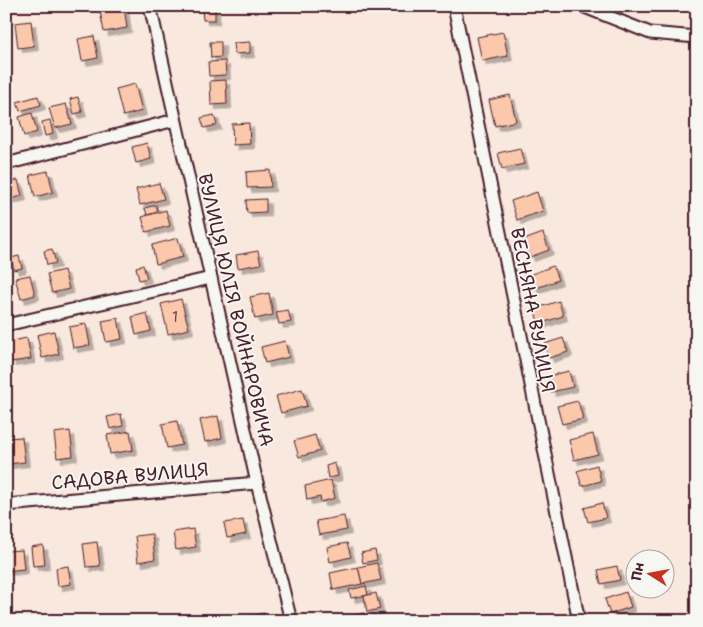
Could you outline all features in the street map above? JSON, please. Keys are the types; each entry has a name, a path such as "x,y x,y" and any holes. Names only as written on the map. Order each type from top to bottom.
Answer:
{"street":[{"name":"ВУЛИЦЯ ЮЛІЯ ВОЙНАРОВИЧА","path":"150,6 257,483 291,621"},
{"name":"ВЕСНЯНА ВУЛИЦЯ","path":"454,6 579,621"},
{"path":"582,6 650,33 697,37"},
{"path":"6,164 175,120"},
{"path":"6,325 211,278"},
{"name":"САДОВА ВУЛИЦЯ","path":"6,505 257,483"}],"building":[{"path":"99,6 124,6 127,28 104,32"},
{"path":"215,8 215,20 203,20 202,9"},
{"path":"31,21 34,46 18,48 15,23"},
{"path":"503,32 508,56 482,61 477,37"},
{"path":"94,36 98,58 82,61 78,39"},
{"path":"210,42 221,42 221,57 211,58"},
{"path":"250,42 250,53 235,54 234,43"},
{"path":"225,61 226,75 209,76 208,62"},
{"path":"226,80 227,104 211,105 210,81"},
{"path":"135,84 142,111 123,116 116,89"},
{"path":"510,95 516,121 495,126 489,100"},
{"path":"38,96 41,105 20,111 17,102"},
{"path":"78,97 82,112 74,114 70,99"},
{"path":"66,104 72,124 55,128 49,108"},
{"path":"32,113 37,132 24,136 19,117"},
{"path":"214,115 217,125 204,128 201,118"},
{"path":"50,120 53,134 45,136 42,122"},
{"path":"249,123 250,144 233,145 232,124"},
{"path":"147,143 151,159 136,163 132,147"},
{"path":"520,148 524,164 502,169 498,153"},
{"path":"270,170 271,187 247,188 246,172"},
{"path":"48,171 53,192 35,197 30,175"},
{"path":"18,180 22,196 6,200 6,183"},
{"path":"159,183 164,199 140,205 136,189"},
{"path":"537,192 543,211 517,220 511,201"},
{"path":"266,199 266,212 247,213 246,200"},
{"path":"156,205 158,212 147,215 145,208"},
{"path":"166,210 170,226 146,232 142,217"},
{"path":"543,233 549,250 530,257 524,240"},
{"path":"178,238 183,257 156,264 152,245"},
{"path":"52,249 56,263 47,265 44,251"},
{"path":"258,251 261,264 238,268 236,255"},
{"path":"19,256 22,268 14,270 11,258"},
{"path":"143,265 147,278 139,280 136,267"},
{"path":"553,266 558,280 534,289 529,275"},
{"path":"64,270 69,289 52,293 47,274"},
{"path":"30,275 35,295 21,299 15,278"},
{"path":"269,293 273,315 255,319 250,297"},
{"path":"181,299 189,329 168,334 161,304"},
{"path":"559,301 563,316 539,324 534,309"},
{"path":"288,310 291,322 279,324 276,312"},
{"path":"147,313 151,331 136,335 132,317"},
{"path":"118,318 122,339 106,342 102,321"},
{"path":"86,324 90,345 73,348 69,327"},
{"path":"54,331 59,354 42,358 37,335"},
{"path":"27,338 31,359 11,362 7,342"},
{"path":"563,338 568,352 549,358 544,344"},
{"path":"285,341 289,357 265,363 261,347"},
{"path":"569,371 573,387 551,392 548,376"},
{"path":"302,389 307,406 281,413 276,396"},
{"path":"578,401 583,419 562,424 557,406"},
{"path":"121,414 123,426 110,429 107,417"},
{"path":"218,416 222,438 205,442 200,420"},
{"path":"177,421 182,445 167,448 162,424"},
{"path":"70,431 73,456 57,458 54,433"},
{"path":"130,431 133,450 110,454 107,435"},
{"path":"593,434 598,454 574,460 569,440"},
{"path":"315,435 320,451 299,457 294,441"},
{"path":"22,437 25,462 8,464 6,438"},
{"path":"335,463 338,476 328,478 326,466"},
{"path":"597,465 601,481 582,486 577,471"},
{"path":"331,480 335,498 321,502 320,497 307,500 305,486"},
{"path":"602,503 606,518 588,522 584,508"},
{"path":"344,516 347,530 319,535 316,521"},
{"path":"243,520 246,534 227,538 224,523"},
{"path":"193,529 196,547 176,550 173,532"},
{"path":"152,534 155,559 138,562 135,536"},
{"path":"97,542 100,566 86,567 83,544"},
{"path":"347,543 351,557 330,562 327,547"},
{"path":"43,545 45,565 33,566 31,547"},
{"path":"22,550 24,569 6,571 6,551"},
{"path":"375,550 377,560 363,563 361,553"},
{"path":"377,563 381,580 362,584 358,567"},
{"path":"68,566 71,584 58,586 56,568"},
{"path":"617,566 620,580 601,584 598,570"},
{"path":"358,567 362,584 333,590 330,573"},
{"path":"366,586 368,595 351,598 349,590"},
{"path":"626,592 626,600 629,600 631,607 610,614 605,599"},
{"path":"376,593 380,609 367,612 364,596"},
{"path":"264,613 266,621 247,621 246,617"},
{"path":"364,613 365,621 346,621 346,617"}]}
